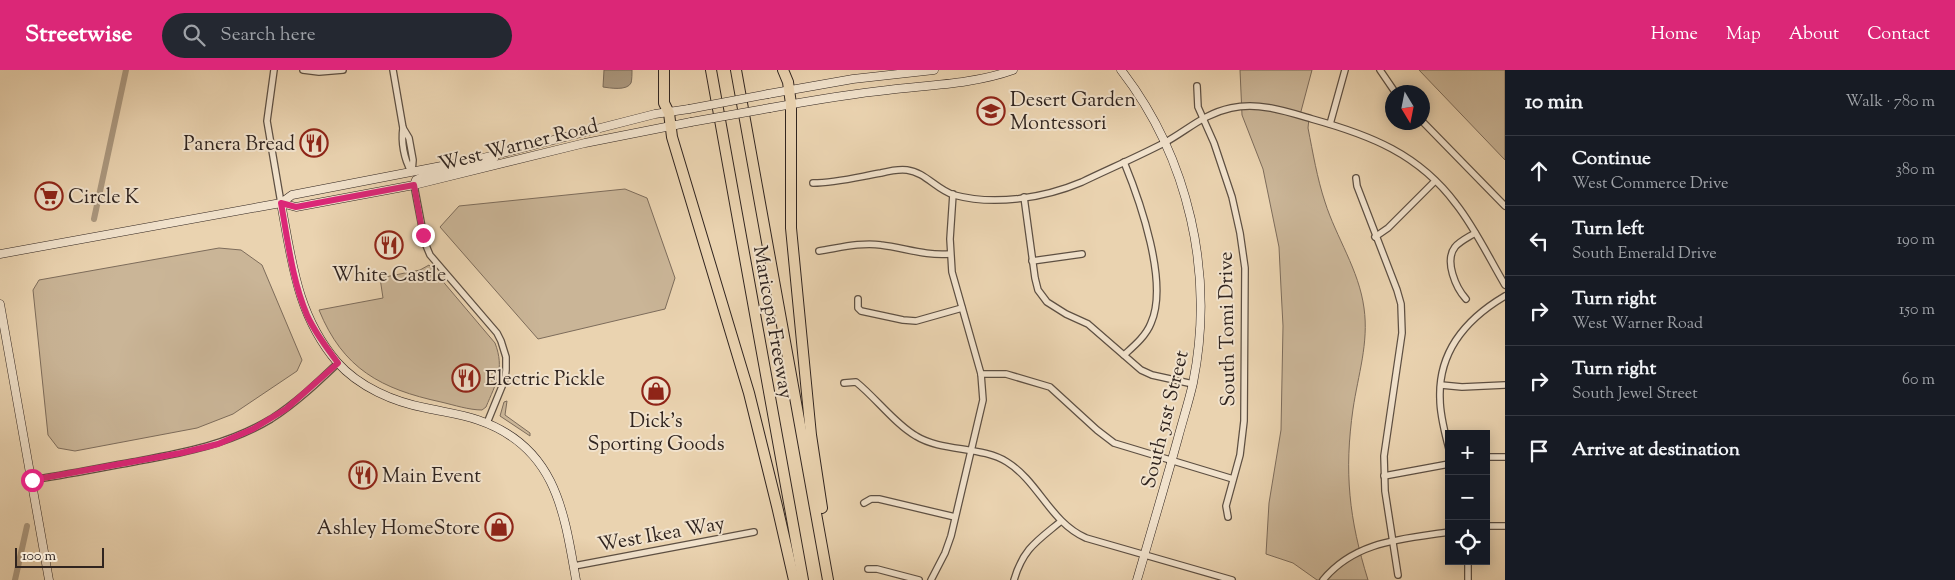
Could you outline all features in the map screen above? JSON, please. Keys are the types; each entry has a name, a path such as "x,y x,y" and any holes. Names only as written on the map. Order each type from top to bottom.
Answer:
{"highway":[{"path":"664,70 664,103 669,113 672,137 748,393 794,580"},
{"name":"Maricopa Freeway","path":"711,70 803,580"},
{"name":"Maricopa Freeway","path":"736,70 828,580"},
{"path":"783,70 791,104 791,228 811,435 835,580"}],"main road":[{"name":"West Warner Road","path":"281,203 292,195 495,155 655,114 853,79 934,70"},
{"name":"West Warner Road","path":"0,254 281,203 296,207 414,185 585,143 732,114 866,92 942,84 993,72 1013,70"},
{"name":"South 51st Street","path":"1121,70 1146,107 1165,142 1182,185 1189,210 1200,273 1201,316 1193,384 1137,580"},
{"path":"414,185 416,180 422,177 484,163 492,160 495,155"},
{"path":"281,203 295,277 303,305 315,330 338,363 368,386 397,400 467,416 499,428 519,442 543,468 556,490 562,506 576,580"},
{"path":"0,304 49,580"}],"street":[{"path":"274,70 267,121 281,203"},
{"path":"304,70 324,72 344,70"},
{"path":"393,70 404,128 402,138 405,155 407,164 412,172"},
{"path":"1330,124 1345,70"},
{"path":"1380,70 1390,85"},
{"name":"South Tomi Drive","path":"1197,86 1198,107 1214,143 1232,197 1240,233 1244,268 1244,421 1240,455 1226,506 1228,518"},
{"path":"812,183 823,183 904,170 920,174 953,194 990,199 1024,197 1069,187 1165,142 1202,118 1231,108 1269,107 1368,136 1394,149 1435,181 1455,202 1505,285"},
{"path":"1430,128 1505,206"},
{"path":"1124,162 1144,217 1157,292 1156,310 1151,324 1143,337 1124,355"},
{"path":"1356,178 1357,186 1375,237 1397,290 1402,319 1402,333 1384,456 1384,476 1398,575"},
{"path":"1375,237 1388,228 1435,181"},
{"path":"414,185 425,242 430,255 497,333 505,352 507,362 505,379 487,423"},
{"path":"931,580 945,553 983,400 981,374 956,288 950,254 953,194"},
{"path":"1024,197 1032,261 1038,290 1046,302 1088,324 1133,364 1146,372 1193,384"},
{"path":"1466,299 1462,294 1451,261 1455,247 1475,234"},
{"path":"819,251 867,244 924,254 950,254"},
{"path":"1032,261 1082,254"},
{"path":"1445,430 1441,412 1441,385 1446,359 1459,334 1471,320 1489,305 1505,296"},
{"path":"858,299 858,308 861,311 903,320 924,320 962,308"},
{"path":"32,480 181,453 218,444 253,429 286,409 338,363"},
{"path":"981,374 1006,374 1050,387 1096,430 1114,443 1233,479"},
{"path":"844,383 856,382 916,436 926,441 1000,459 1015,468 1060,522 1073,532 1086,538 1232,580"},
{"path":"1441,385 1505,386"},
{"path":"1490,457 1505,457"},
{"path":"1384,476 1445,465"},
{"path":"864,503 871,499 879,499 955,517"},
{"path":"1014,580 1025,553 1060,522"},
{"path":"1490,526 1505,526"},
{"name":"West Ikea Way","path":"574,566 754,532"},
{"path":"1323,580 1330,572 1360,550 1392,540 1445,533"},
{"path":"1468,565 1468,580"},
{"path":"868,569 877,569 919,580"}],"shaded area":[{"path":"604,70 632,70 631,83 629,86 622,88 603,87"},
{"path":"1240,70 1312,70 1300,115 1309,118 1308,128 1322,193 1357,280 1364,308 1364,346 1350,432 1349,475 1356,536 1368,580 1317,580 1293,563 1266,554 1269,503 1281,430 1283,326 1279,247 1263,169 1242,115"},
{"path":"1419,70 1505,70 1505,160"},
{"path":"625,189 647,198 675,278 665,309 538,339 440,227 459,206"},
{"path":"219,248 241,250 262,265 302,360 297,371 233,414 197,428 75,451 58,448 48,435 33,290 39,280"},
{"path":"429,265 495,343 499,361 498,376 486,407 482,410 420,397 382,383 352,362 329,330 319,310 383,298 380,278 420,270"},
{"path":"507,401 505,415 530,433 530,436 500,416 504,402"}],"waterway":[{"path":"94,219 126,70"},
{"path":"15,580 27,526"}],"place":[{"name":"Desert Garden Montessori","path":"991,111"},
{"name":"Panera Bread","path":"314,143"},
{"name":"Circle K","path":"49,196"},
{"name":"White Castle","path":"389,245"},
{"name":"Electric Pickle","path":"466,378"},
{"name":"Dick's Sporting Goods","path":"656,391"},
{"name":"Main Event","path":"363,475"},
{"name":"Ashley HomeStore","path":"499,527"}],"route":[{"path":"32,480 202,449 218,444 270,420 304,395 338,363 315,330 299,295 281,203 296,207 414,185 423,235"}]}
